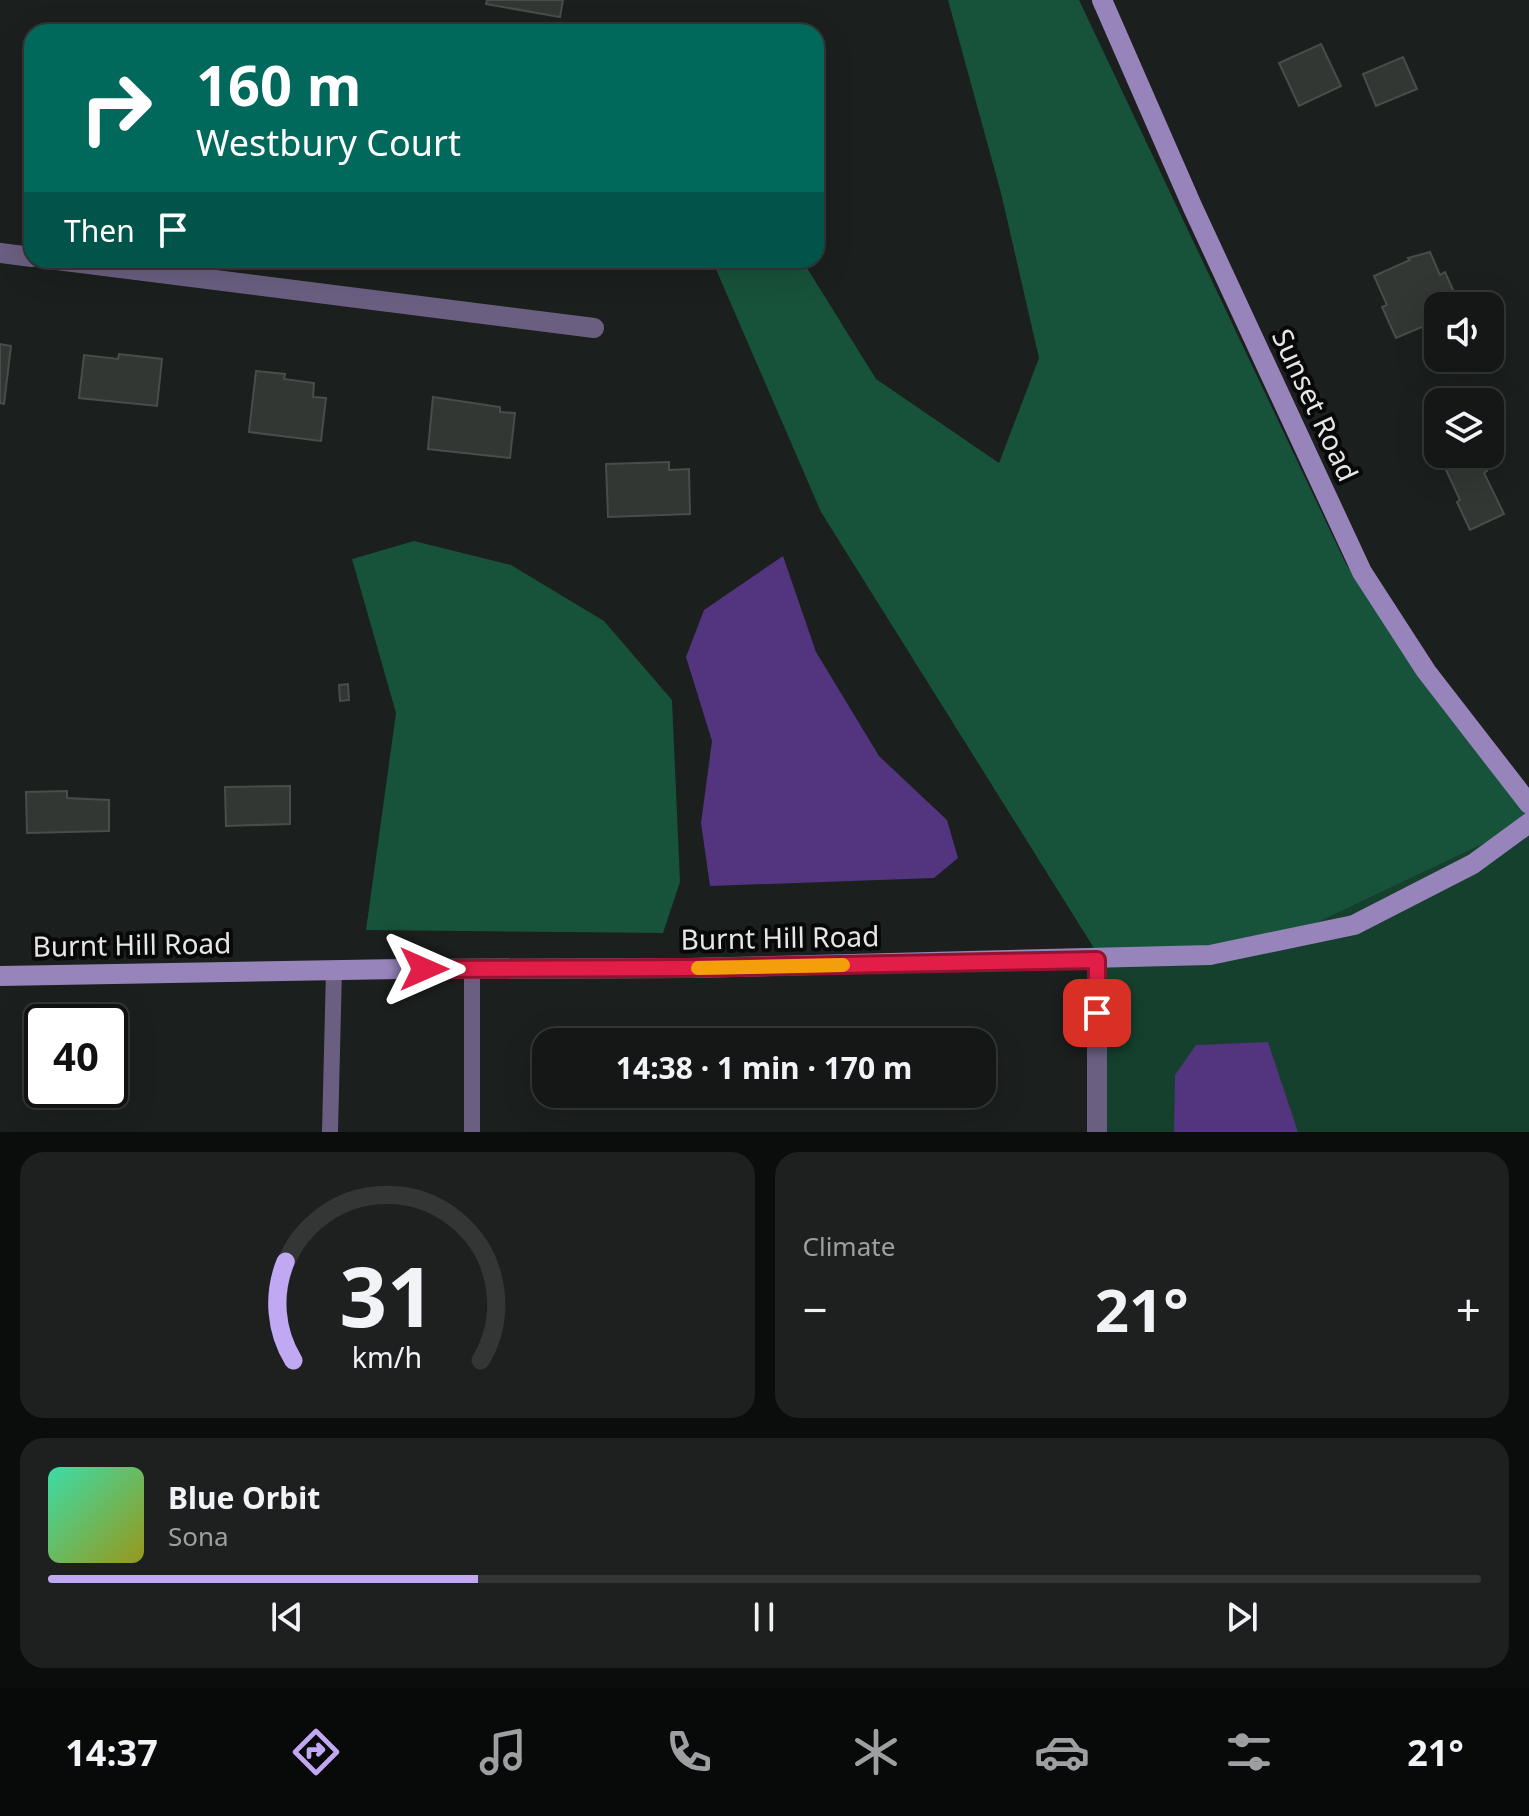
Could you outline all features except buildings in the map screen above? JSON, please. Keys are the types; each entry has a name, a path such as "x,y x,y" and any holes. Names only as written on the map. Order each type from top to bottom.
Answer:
{"street":[{"name":"Sunset Road","path":"1102,0 1193,208 1362,572 1426,671 1529,804"},
{"path":"0,253 24,256"},
{"path":"120,268 594,328"},
{"name":"Burnt Hill Road","path":"0,976 472,968 689,968 1210,955 1354,925 1473,864 1529,823"},
{"path":"1097,960 1097,1132"}],"lane":[{"path":"472,968 472,1132"},
{"path":"330,1132 334,970"}],"green space":[{"path":"948,0 1079,0 1346,564 1529,816 1529,822 1266,947 1097,953 821,512 715,268 807,268 876,379 999,463 1039,358 1001,193"},
{"path":"414,541 511,565 604,621 672,700 680,882 663,933 366,930 396,713 352,559"},
{"path":"1529,822 1529,1132 1098,1132 1097,953 1266,947"}],"shaded area":[{"path":"783,556 816,652 879,756 947,820 958,858 934,878 710,886 701,823 712,741 686,657 704,610"},
{"path":"1268,1042 1298,1132 1174,1132 1175,1075 1196,1045"}],"slow traffic":[{"path":"698,968 843,965"}],"route":[{"path":"424,969 689,968 1097,960 1097,1013"}]}
